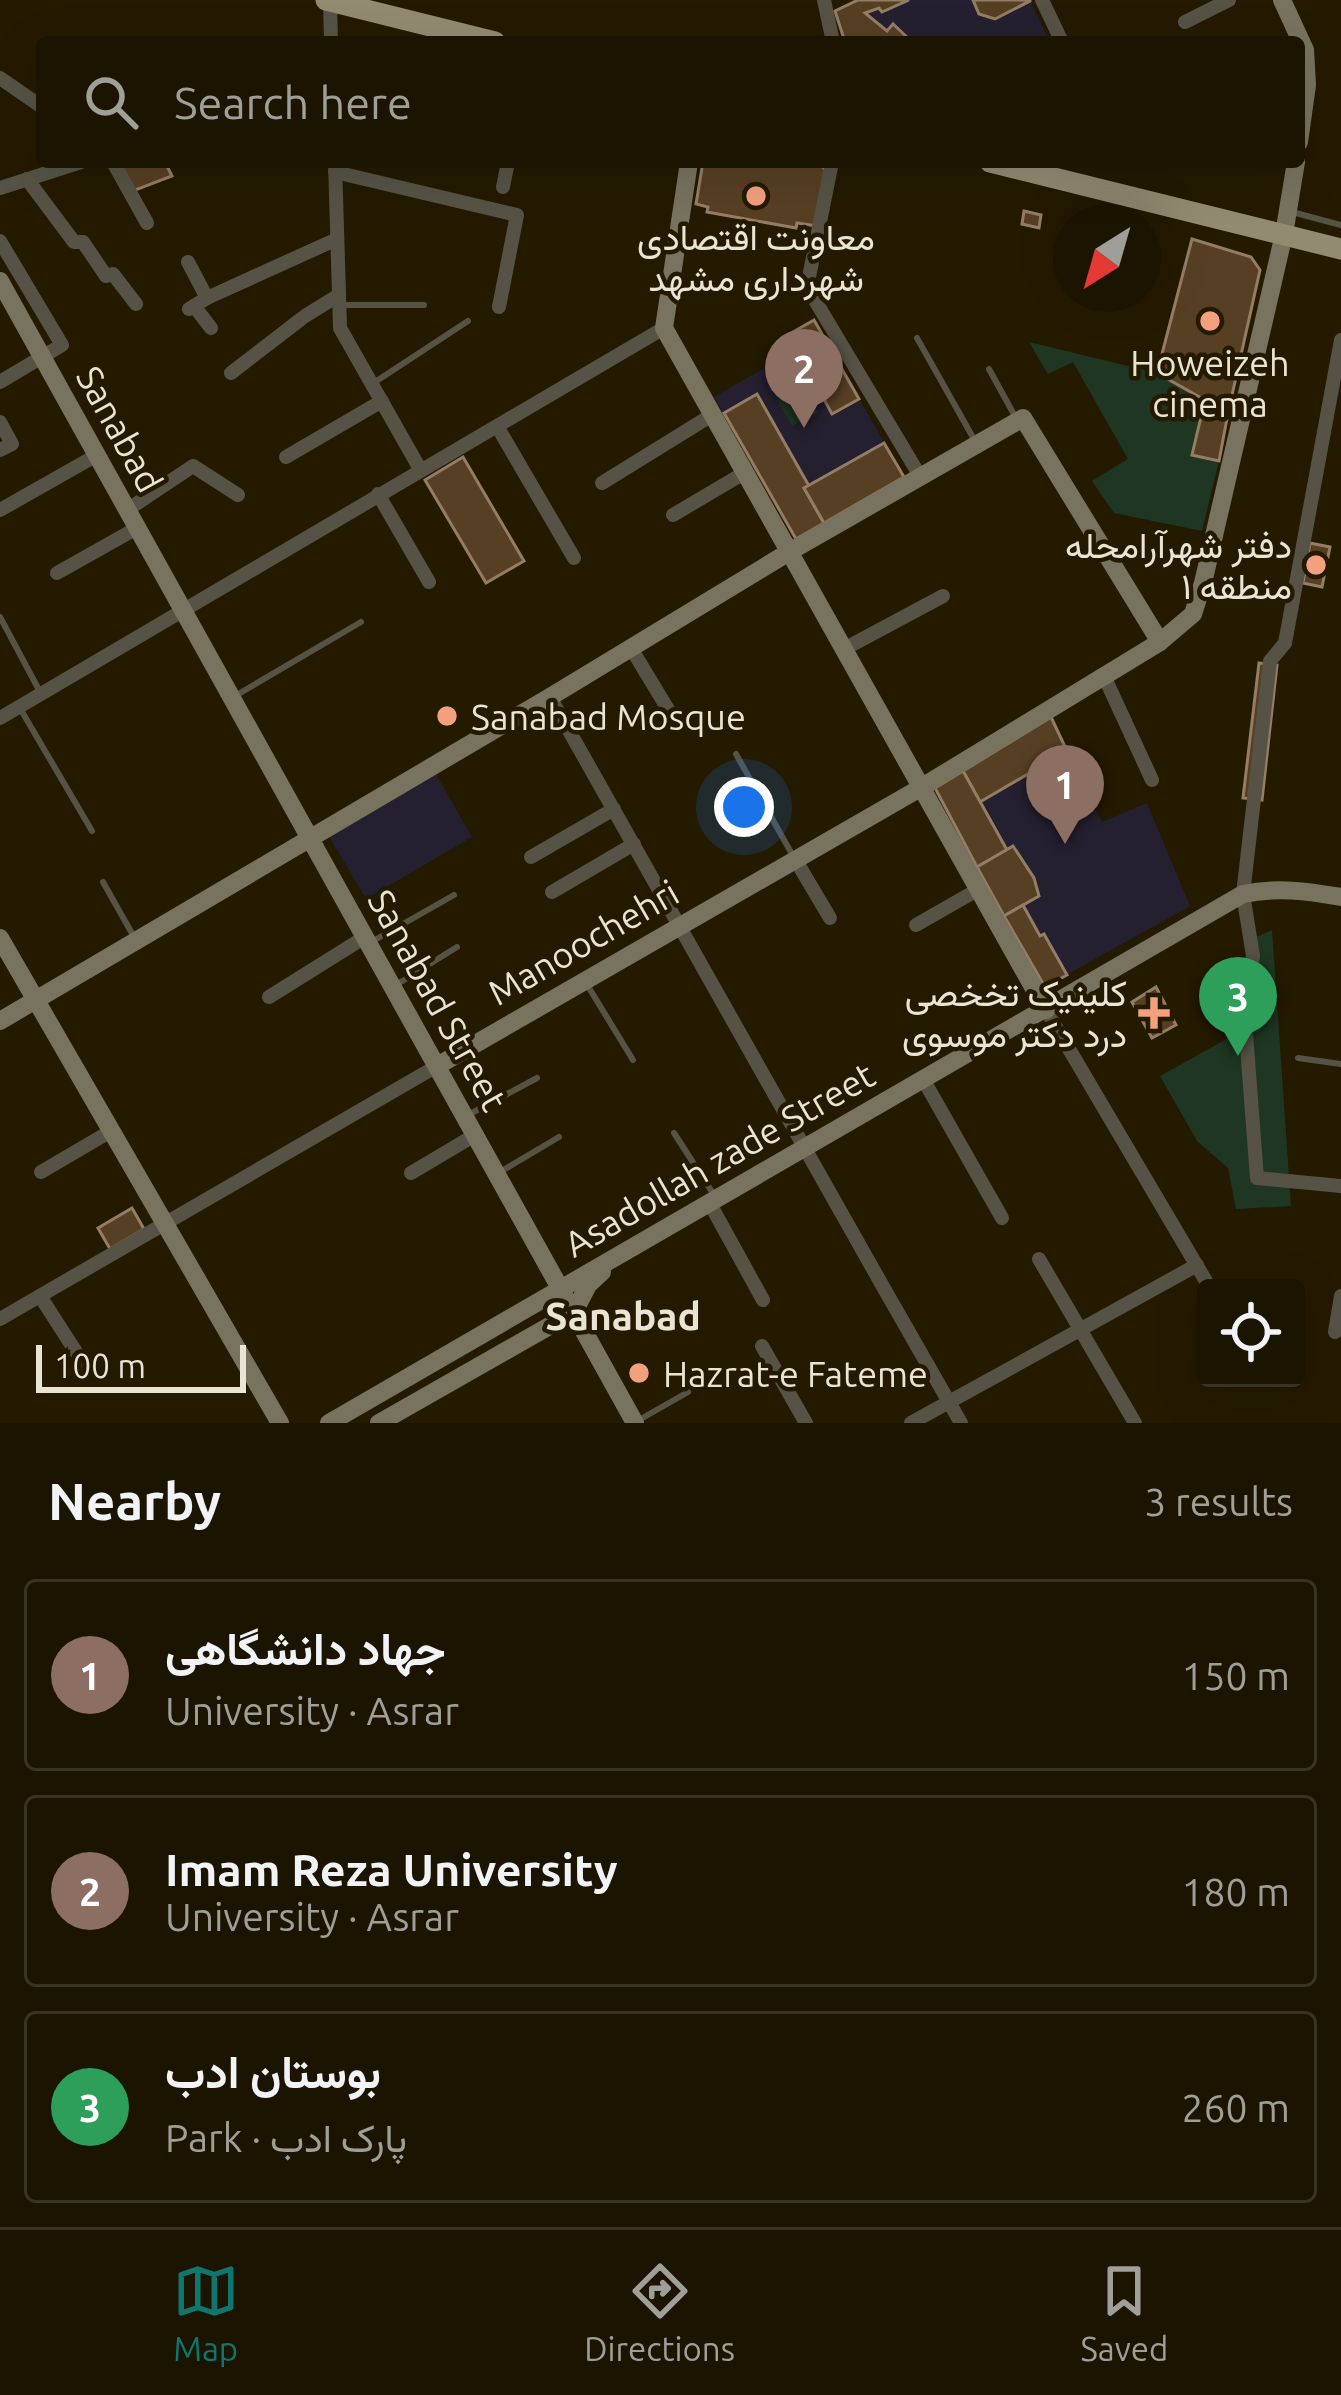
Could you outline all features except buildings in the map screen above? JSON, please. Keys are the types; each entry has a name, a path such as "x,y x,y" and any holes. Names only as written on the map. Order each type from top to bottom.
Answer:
{"main road":[{"path":"329,0 471,36"},
{"path":"1020,168 1286,222 1341,250"}],"street":[{"path":"329,0 331,36"},
{"path":"825,0 832,36"},
{"path":"1042,0 1059,36"},
{"path":"1185,22 1229,0"},
{"path":"1282,0 1299,36"},
{"path":"1305,50 1305,99"},
{"path":"0,78 36,103"},
{"path":"0,188 61,168"},
{"path":"116,168 147,223"},
{"path":"335,168 340,328 420,470"},
{"path":"339,168 517,215 499,308"},
{"path":"503,187 507,168"},
{"path":"688,168 664,328 1046,1010 1205,1279"},
{"path":"831,168 807,286 920,476"},
{"path":"1286,222 1295,168"},
{"path":"27,178 74,242 83,242 106,276 113,274 136,304"},
{"name":"Manoochehri","path":"0,1319 922,787 1160,642 1193,614 1286,222"},
{"path":"197,304 337,239"},
{"path":"0,241 62,345 0,382"},
{"path":"188,262 197,304 211,328"},
{"name":"Sanabad","path":"0,281 183,610"},
{"path":"231,373 305,316 339,300"},
{"path":"0,718 664,328"},
{"path":"1341,340 1285,643 1270,661 1243,894 1253,956 1244,1007 1257,1178 1341,1186"},
{"path":"286,457 382,401"},
{"path":"602,483 712,415"},
{"path":"0,1021 1020,420 1160,642"},
{"path":"0,422 12,443 0,450"},
{"path":"497,426 574,558"},
{"path":"0,511 97,455"},
{"path":"57,573 132,519 193,466 238,495"},
{"path":"674,515 744,472"},
{"path":"378,494 429,582"},
{"path":"844,649 943,596"},
{"name":"Sanabad Street","path":"183,610 634,1423"},
{"path":"631,648 672,716"},
{"path":"1104,676 1151,780"},
{"path":"550,697 961,1423"},
{"path":"532,857 614,809"},
{"path":"552,892 634,844"},
{"path":"795,859 830,918"},
{"path":"916,925 979,889"},
{"name":"Asadollah zade Street","path":"329,1423 1243,894 1302,890 1341,897"},
{"path":"0,938 280,1423"},
{"path":"269,998 367,940"},
{"path":"923,1079 1002,1218"},
{"path":"41,1172 111,1131"},
{"path":"411,1173 475,1135"},
{"path":"712,1200 763,1300"},
{"path":"574,1312 588,1286 622,1252"},
{"path":"1039,1259 1135,1423"},
{"path":"911,1423 1197,1265"},
{"path":"40,1296 85,1366"},
{"path":"1335,1332 1341,1296"},
{"name":"Asadollah zade Street","path":"379,1423 574,1312"},
{"path":"762,1346 806,1423"}],"lane":[{"path":"1286,222 1341,225"},
{"path":"339,300 424,305"},
{"path":"371,384 468,321"},
{"path":"917,338 977,444"},
{"path":"989,369 1020,420"},
{"path":"0,617 41,693"},
{"path":"232,698 361,622"},
{"path":"19,706 92,831"},
{"path":"736,754 795,859"},
{"path":"103,882 136,940"},
{"path":"367,940 454,896"},
{"path":"393,987 457,947"},
{"path":"584,980 632,1060"},
{"path":"1298,1058 1341,1064"},
{"path":"465,1117 537,1078"},
{"path":"674,1133 712,1200"},
{"path":"497,1174 559,1137"},
{"path":"634,1423 688,1392"}],"shaded area":[{"path":"858,0 1030,0 1047,36 843,36 835,11"},
{"path":"814,320 904,477 796,539 714,397 794,351 786,336"},
{"path":"1051,717 1102,822 1147,803 1190,906 1045,987 935,788"},
{"path":"434,771 472,837 366,899 327,833"}],"green space":[{"path":"1029,342 1157,373 1205,400 1193,455 1219,461 1202,531 1114,513 1092,481 1128,459 1073,362 1048,374"},
{"path":"791,392 805,396 818,412 792,426 777,400"},
{"path":"1272,930 1291,1206 1236,1209 1228,1168 1197,1141 1160,1076 1232,1036 1257,971 1245,942"}],"place":[{"name":"معاونت اقتصادی شهرداری مشهد","path":"756,196"},
{"name":"Howeizeh cinema","path":"1210,321"},
{"name":"Imam Reza University","path":"804,428"},
{"name":"دفتر شهرآرامحله منطقه ۱","path":"1316,565"},
{"name":"Sanabad Mosque","path":"447,716"},
{"name":"جهاد دانشگاهی","path":"1065,844"},
{"name":"کلینیک تخخصی درد دکتر موسوی","path":"1154,1013"},
{"name":"بوستان ادب","path":"1238,1056"},
{"name":"Hazrat-e Fateme","path":"639,1373"}],"district":[{"name":"Sanabad","path":"623,1315"}]}
